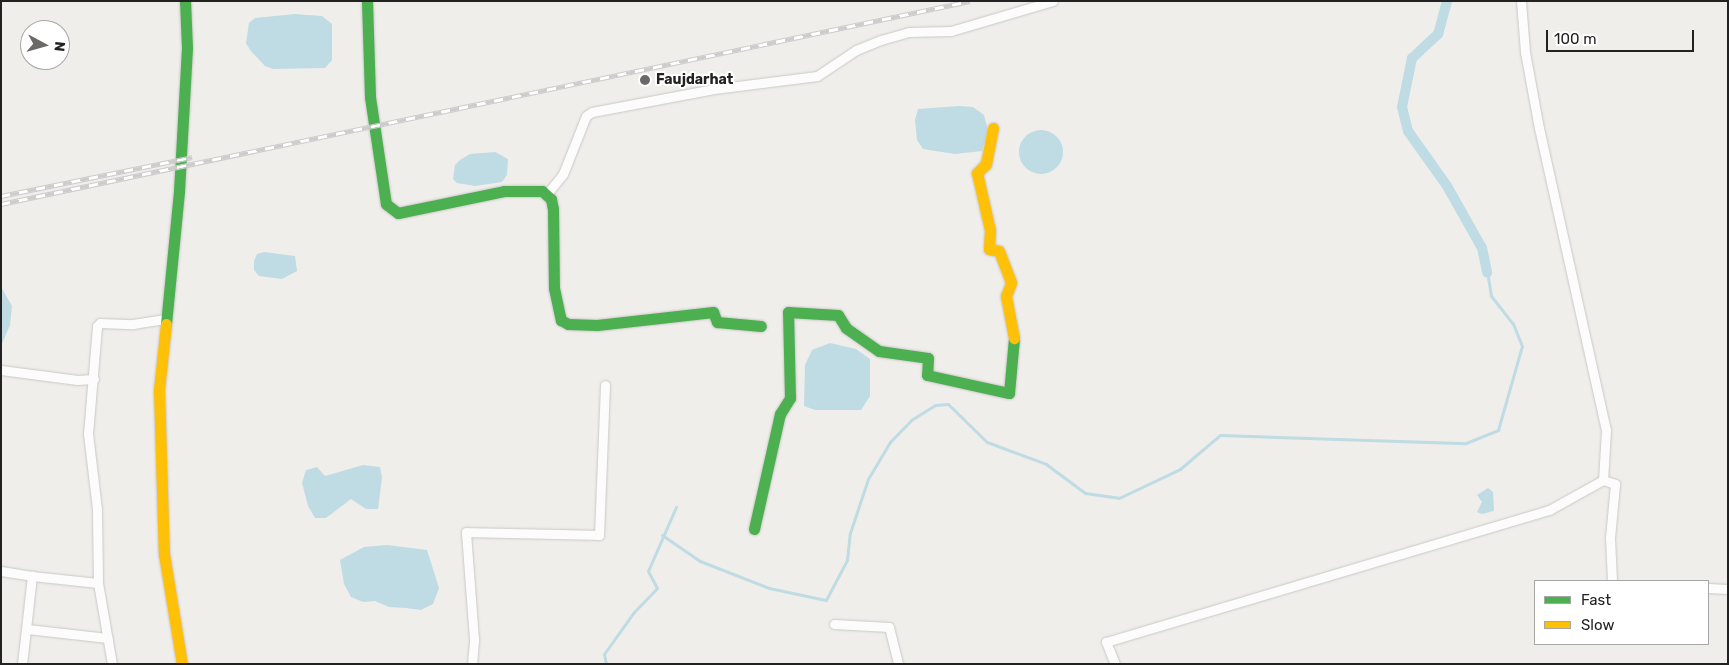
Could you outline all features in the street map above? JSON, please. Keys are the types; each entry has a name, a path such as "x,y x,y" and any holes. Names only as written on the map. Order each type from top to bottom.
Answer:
{"street":[{"path":"182,664 164,554 160,390 179,183 187,48 185,1"},
{"path":"367,1 370,97 386,204 398,213 504,191 528,189 546,194 551,199 554,223 558,308 561,320 568,324 596,325 713,312 717,322 761,326"},
{"path":"546,194 563,174 586,116 592,112 714,89 817,76 856,50 881,40 910,32 951,31 1053,1"},
{"path":"1521,1 1525,52 1539,128 1606,430 1603,480"},
{"path":"754,528 780,414 790,398 788,312 838,315 846,328 879,351 928,358 927,375 1009,393 1015,332 1006,296 1011,283 999,251 989,249 990,230 977,173 986,164 994,128"},
{"path":"112,664 98,584 97,509 88,434 94,378 96,333 100,323 133,324 166,319"},
{"path":"1,370 77,380 94,378"},
{"path":"472,664 474,639 466,532 598,535 605,385"},
{"path":"1115,664 1106,642 1551,509 1603,480 1615,484 1610,538 1612,580"},
{"path":"1,571 98,584"},
{"path":"22,664 32,576"},
{"path":"1709,588 1728,589"},
{"path":"834,624 889,627 898,664"},
{"path":"27,629 107,638"}],"water":[{"path":"295,14 322,16 332,24 332,60 325,68 273,69 265,66 246,43 249,23 255,18"},
{"path":"959,106 973,107 984,115 988,131 982,151 955,154 923,149 917,140 915,120 918,109"},
{"path":"1037,130 1045,130 1057,136 1063,152 1057,168 1045,174 1037,174 1025,168 1019,156 1019,148 1025,136"},
{"path":"495,152 508,159 507,175 502,182 475,186 457,183 453,179 455,165 460,160 470,154"},
{"path":"264,252 295,256 297,271 282,279 259,276 254,270 254,261 257,254"},
{"path":"1,287 12,306 10,325 1,346"},
{"path":"830,343 856,349 870,359 870,396 861,410 815,410 804,406 805,365 812,350"},
{"path":"363,465 380,467 382,477 378,509 366,509 351,499 326,518 315,518 308,506 302,483 306,470 317,467 325,476"},
{"path":"1488,488 1493,492 1494,511 1482,514 1477,512 1482,502 1477,495"},
{"path":"387,545 427,550 439,588 433,604 421,610 389,607 375,601 363,602 351,597 344,584 340,560 364,547"}],"waterway":[{"path":"1447,1 1438,34 1412,58 1402,107 1408,131 1447,186 1482,248 1487,272"},
{"path":"662,535 700,561 769,588 826,600 847,560 850,533 868,479 890,442 911,420 935,405 948,404 987,442 1046,464 1085,493 1119,498 1180,469 1220,435 1466,443 1498,430 1522,346 1513,324 1491,296 1487,272"},
{"path":"606,664 604,654 634,612 657,588 648,571 676,507"}],"railway":[{"path":"1,204 970,1"},
{"path":"1,196 192,157"}],"traffic: fast":[{"path":"166,324 179,191 187,48 185,1"},
{"path":"367,1 370,97 386,204 398,213 504,191 542,191 551,199 553,209 554,288 561,320 568,324 597,325 713,312 717,322 761,326"},
{"path":"754,529 780,414 790,398 788,312 838,315 846,328 879,351 928,358 927,375 1009,393 1014,338"}],"traffic: slow":[{"path":"993,128 986,164 977,173 990,230 989,249 999,251 1011,283 1006,296 1014,338"},
{"path":"166,324 159,390 164,554 182,664"}],"place":[{"name":"Faujdarhat","path":"645,80"}]}
